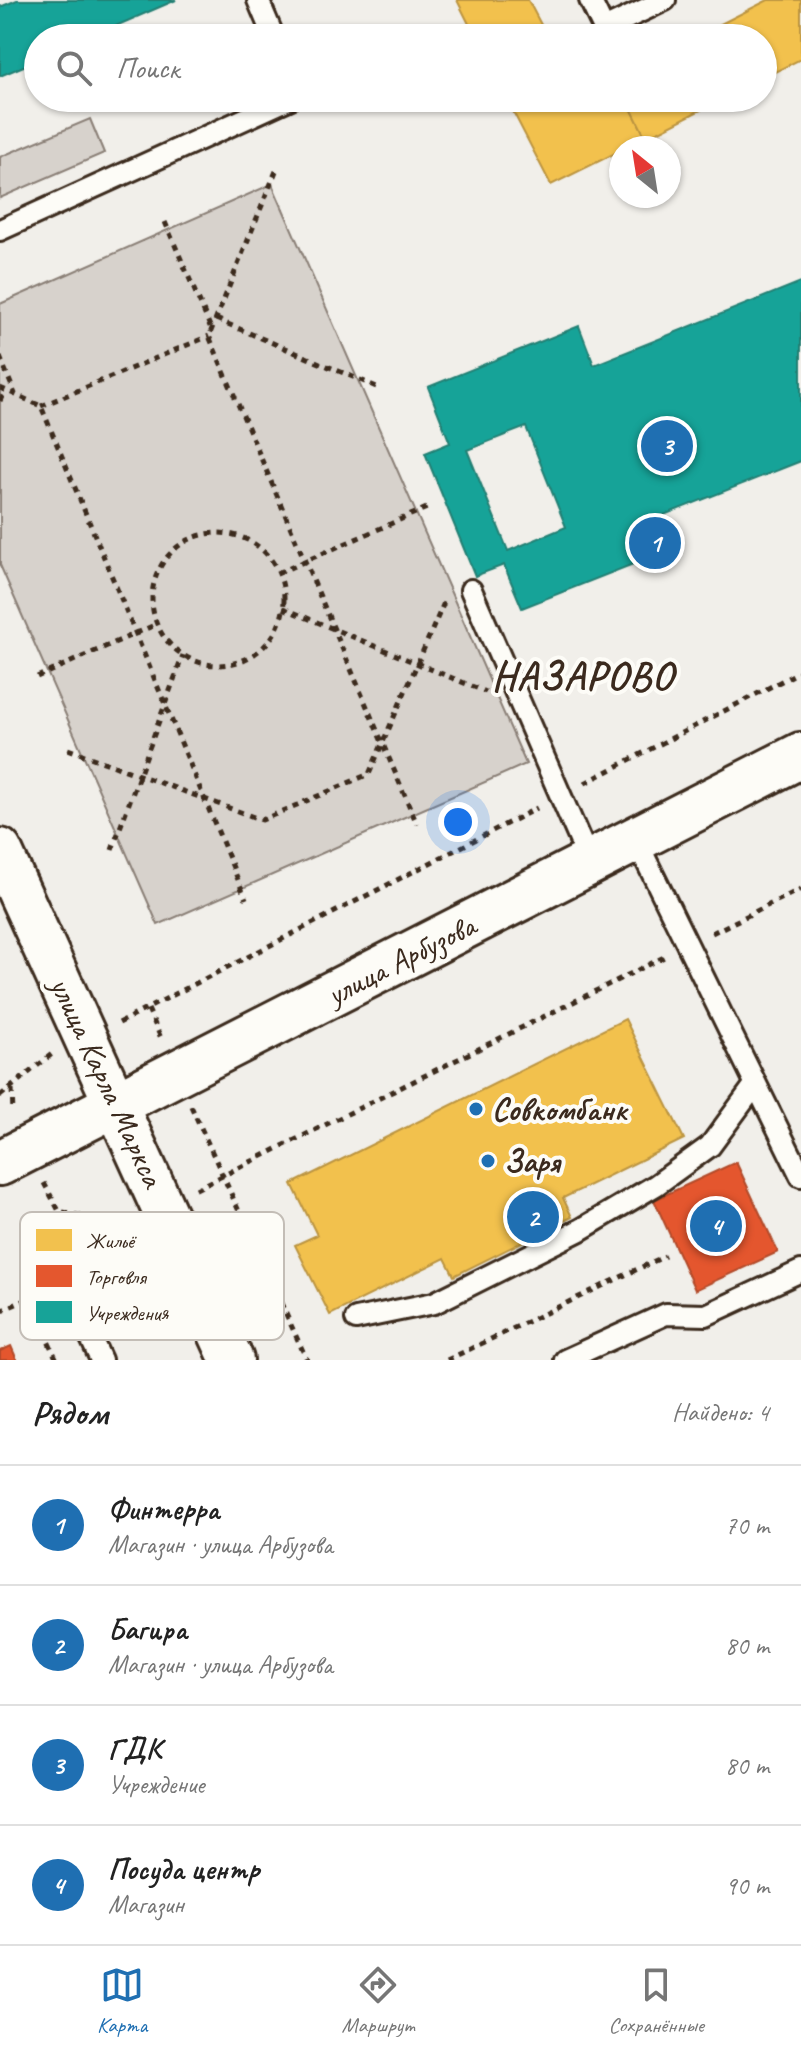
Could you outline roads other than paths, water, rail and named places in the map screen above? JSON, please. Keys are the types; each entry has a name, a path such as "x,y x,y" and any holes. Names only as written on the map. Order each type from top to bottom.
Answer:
{"street":[{"name":"улица Арбузова","path":"0,1163 801,755"},
{"name":"улица Карла Маркса","path":"0,850 167,1212"},
{"name":"улица Карла Маркса","path":"223,1340 232,1360"}],"lane":[{"path":"258,0 268,24"},
{"path":"590,0 602,24"},
{"path":"615,24 665,0"},
{"path":"0,230 260,112"},
{"path":"461,588 522,707 590,863"},
{"path":"636,840 801,1176"},
{"path":"356,1319 434,1303 580,1230 656,1185 710,1146 755,1085"},
{"path":"565,1360 666,1314 706,1315 801,1271"},
{"path":"92,1340 101,1360"}],"place":[{"name":"ГДК","path":"667,446"},
{"name":"Финтерра","path":"655,543"},
{"name":"Совкомбанк","path":"476,1109"},
{"name":"Заря","path":"488,1161"},
{"name":"Багира","path":"533,1217"},
{"name":"Посуда центр","path":"716,1226"}],"district":[{"name":"НАЗАРОВО","path":"583,676"}]}
